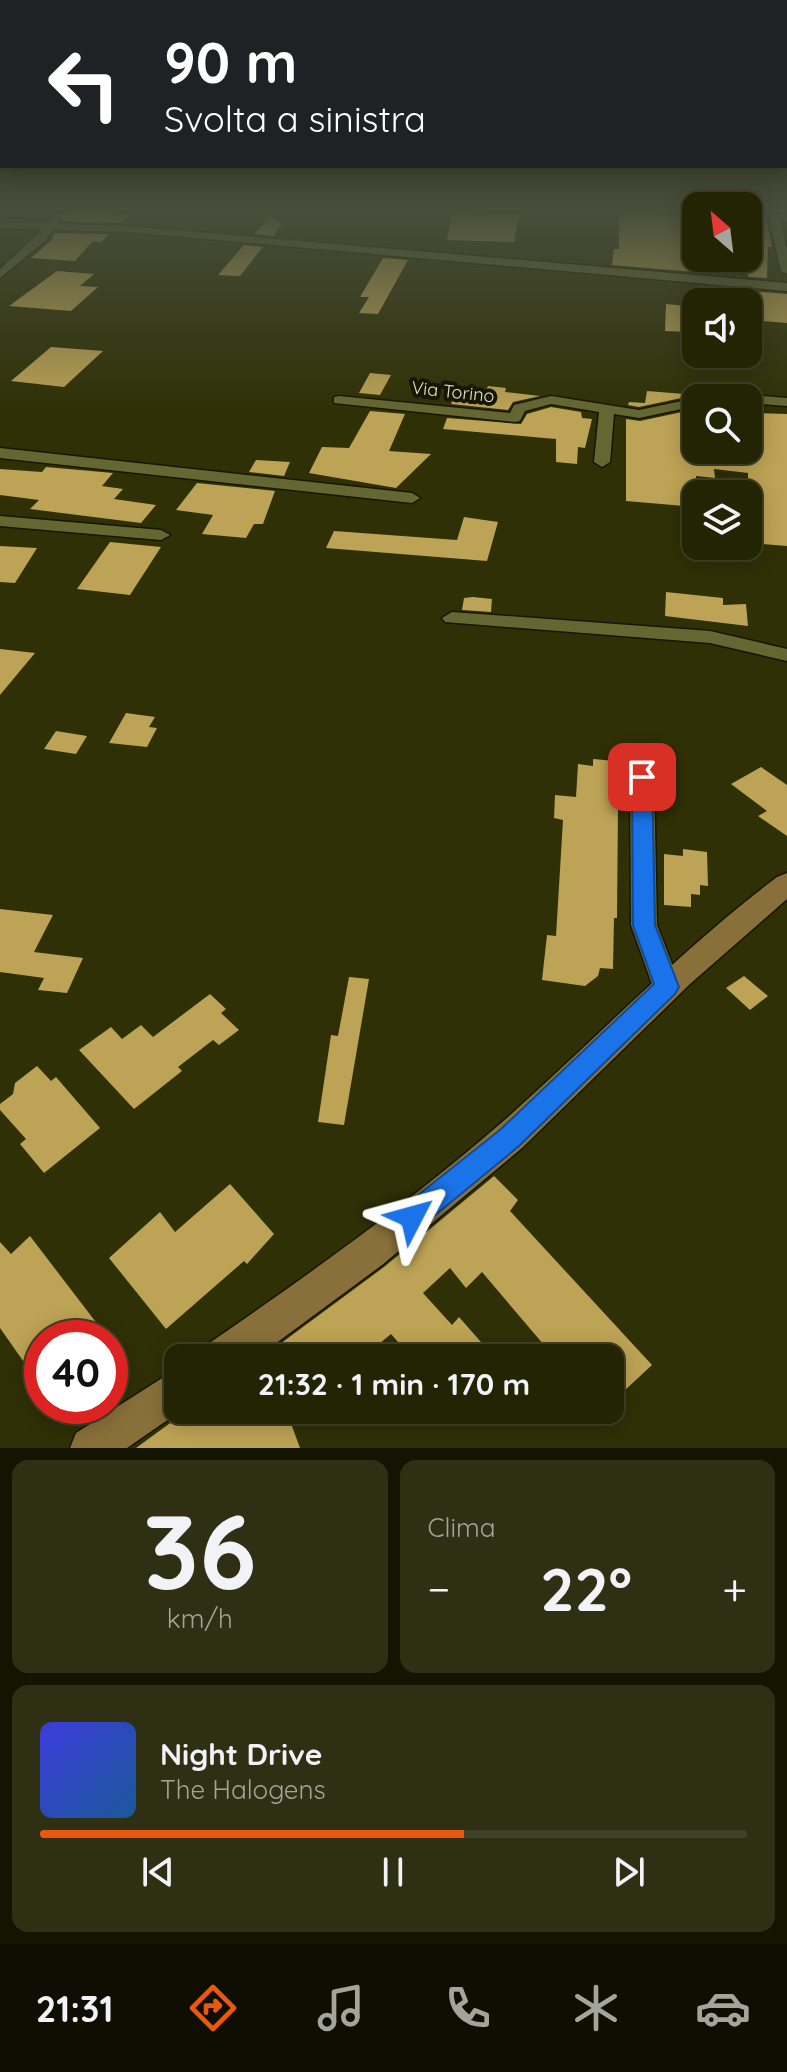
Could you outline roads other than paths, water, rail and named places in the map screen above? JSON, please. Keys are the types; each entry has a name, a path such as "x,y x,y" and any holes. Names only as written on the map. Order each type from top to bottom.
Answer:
{"street":[{"path":"677,278 787,287"},
{"name":"Via Torino","path":"339,400 515,418 519,408 551,400 639,414 682,405"},
{"path":"762,400 787,402"},
{"path":"602,462 607,410"},
{"path":"0,453 412,498"},
{"path":"0,521 161,535"},
{"path":"452,618 710,637 787,655"},
{"path":"642,777 644,925 667,987"},
{"path":"242,1344 339,1277 510,1137 667,987 787,884"},
{"path":"91,1448 164,1398"}]}
